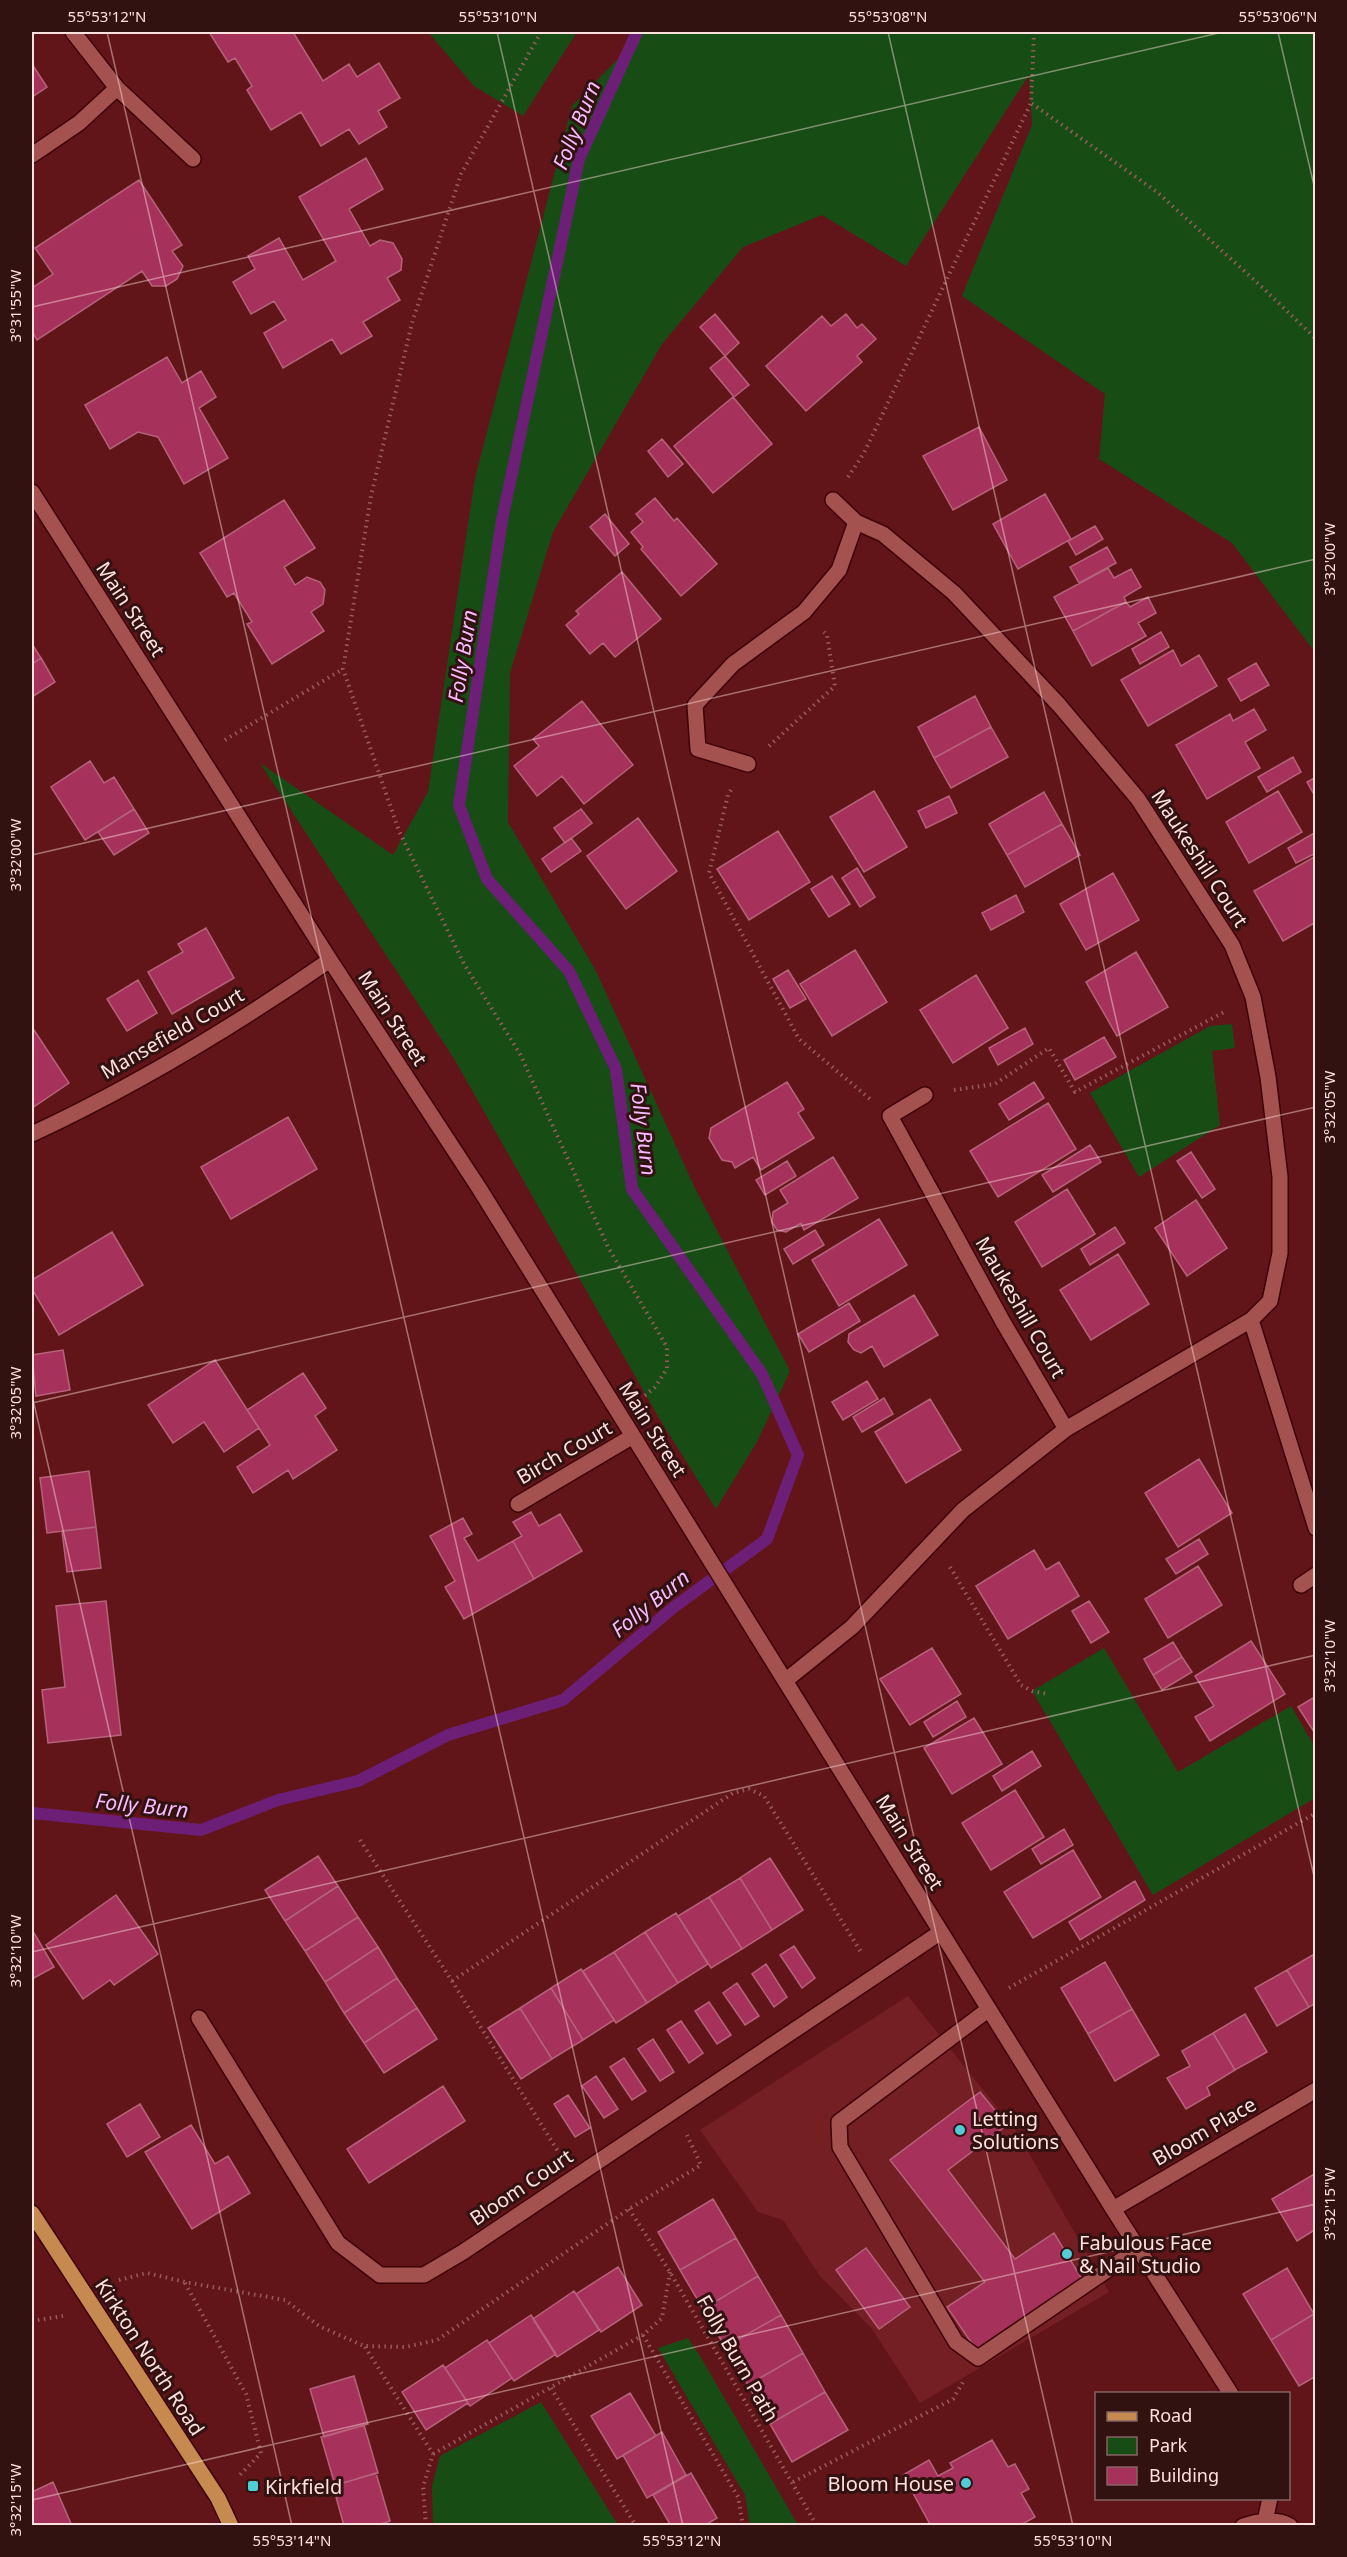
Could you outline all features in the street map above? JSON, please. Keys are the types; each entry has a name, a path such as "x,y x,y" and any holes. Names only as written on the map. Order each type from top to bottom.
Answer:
{"main road":[{"name":"Kirkton North Road","path":"32,2213 218,2498 231,2526"}],"street":[{"path":"72,32 117,88 193,159"},
{"path":"32,155 79,123 117,88"},
{"name":"Main Street","path":"32,492 478,1188 1113,2209 1230,2392"},
{"name":"Maukeshill Court","path":"785,1681 852,1627 963,1510 1066,1429 1251,1320 1270,1301 1280,1253 1280,1177 1268,1077 1253,997 1232,945 1138,799 1059,705 954,593 883,534 856,522 832,500"},
{"path":"748,764 698,749 695,705 733,664 804,612 839,570 856,522"},
{"name":"Mansefield Court","path":"32,1134 150,1072 280,994 330,960"},
{"path":"890,1116 926,1095"},
{"name":"Maukeshill Court","path":"890,1116 1003,1322 1066,1429"},
{"path":"1251,1320 1316,1528"},
{"name":"Birch Court","path":"518,1504 633,1436"},
{"path":"1301,1585 1316,1575"},
{"name":"Bloom Court","path":"199,2018 338,2243 380,2275 424,2275 941,1932"},
{"path":"987,2005 839,2122 840,2147 956,2342 978,2358 1138,2249"},
{"name":"Bloom Place","path":"1113,2209 1316,2090"},
{"path":"1265,2521 1270,2500"},
{"path":"1243,2526 1265,2521 1284,2522 1290,2526"}],"path":[{"path":"541,32 461,174 411,323 371,496 343,669 399,831 464,964 520,1054 608,1246 667,1347 667,1369 655,1387 620,1416"},
{"path":"832,500 864,453 1031,103 1034,32"},
{"path":"1031,103 1157,192 1316,339"},
{"path":"804,612 827,635 835,686 748,764 728,795 709,873 800,1039 890,1116"},
{"path":"199,755 343,669"},
{"path":"926,1095 995,1084 1049,1048 1075,1092 1253,997"},
{"path":"934,1540 1021,1685 1032,1691 1047,1694"},
{"path":"452,1981 733,1793 749,1789 764,1796 875,1975"},
{"path":"987,2005 1316,1813"},
{"path":"360,1840 452,1981 573,2177"},
{"name":"Folly Burn Path","path":"675,2108 701,2165 629,2209 670,2272 817,2526"},
{"path":"426,2526 423,2487 433,2454 643,2335 662,2318 670,2272"},
{"path":"184,2282 246,2394 261,2453"},
{"path":"32,2321 64,2316"},
{"path":"643,2335 738,2497 743,2526"},
{"path":"364,2346 433,2454"},
{"path":"793,2482 953,2399 978,2358"},
{"path":"551,2388 636,2526"}],"shaded area":[{"path":"908,1996 1016,2131 1109,2292 920,2403 872,2329 820,2276 783,2220 758,2212 700,2130"}],"green space":[{"path":"428,32 577,32 523,116 474,86"},
{"path":"644,32 1316,32 1315,652 1232,543 1099,459 1105,394 962,296 1032,125 1029,75 906,266 822,215 743,247 662,344 553,532 510,673 508,822 596,971 694,1186 790,1371 757,1442 716,1509 659,1418 453,1057 260,763 393,855 428,792 475,478 572,106"},
{"path":"1232,1024 1235,1048 1212,1051 1220,1125 1139,1177 1090,1093 1210,1026"},
{"path":"1104,1648 1178,1772 1291,1706 1315,1747 1315,1798 1153,1895 1032,1691"},
{"path":"688,2338 798,2525 750,2525 745,2495 658,2348"},
{"path":"541,2402 618,2525 433,2525 432,2486 440,2456"}],"building":[{"path":"209,32 293,32 323,81 349,64 357,77 379,63 400,98 378,111 387,127 359,144 349,129 321,146 301,112 271,130 247,90 252,86 235,58 228,62"},
{"path":"32,64 47,87 32,97"},
{"path":"366,158 383,189 349,209 370,246 380,240 393,243 402,259 401,270 387,278 400,300 363,322 372,336 341,354 332,339 283,368 264,333 286,320 274,301 251,314 233,282 255,269 248,256 279,238 303,280 336,261 299,197"},
{"path":"139,180 182,245 172,251 183,266 177,279 166,286 152,286 142,271 37,340 32,331 32,288 53,274 35,248"},
{"path":"715,314 739,343 725,356 700,327"},
{"path":"846,314 857,328 862,324 876,339 857,356 862,362 806,411 766,366 822,316 831,326"},
{"path":"725,356 749,385 734,397 710,368"},
{"path":"167,357 182,383 201,371 216,397 199,408 228,458 184,484 158,437 138,432 110,449 85,405"},
{"path":"733,397 772,444 713,493 674,446"},
{"path":"979,427 1007,480 953,510 923,456"},
{"path":"662,439 683,464 668,477 648,451"},
{"path":"1045,494 1071,539 1018,569 993,524"},
{"path":"655,498 674,521 677,518 717,564 681,596 641,549 643,547 631,532 643,522 636,514"},
{"path":"284,500 315,548 284,567 295,585 307,577 320,582 325,590 323,604 311,612 324,631 272,664 247,624 252,622 234,593 227,597 200,553"},
{"path":"605,514 629,544 615,556 590,527"},
{"path":"1095,526 1103,539 1076,555 1068,541"},
{"path":"1107,547 1116,563 1079,583 1070,567"},
{"path":"1108,568 1114,578 1131,569 1141,587 1124,597 1126,602 1073,631 1054,597"},
{"path":"622,572 661,619 615,657 603,643 590,654 566,625 579,614 576,611"},
{"path":"1148,597 1156,613 1138,623 1146,636 1092,666 1073,631 1126,602 1130,607"},
{"path":"1161,632 1169,647 1140,664 1132,649"},
{"path":"32,644 41,658 32,664"},
{"path":"1173,650 1181,666 1199,655 1217,686 1148,726 1121,680"},
{"path":"41,658 55,682 32,697 32,664"},
{"path":"1256,663 1269,685 1241,701 1228,679"},
{"path":"975,696 991,727 934,758 918,727"},
{"path":"582,701 633,765 584,804 562,776 537,796 514,766 539,746 533,739"},
{"path":"1254,709 1266,730 1245,742 1260,768 1207,799 1176,745 1230,714 1233,721"},
{"path":"991,727 1008,757 951,788 934,758"},
{"path":"1293,757 1301,772 1267,792 1258,777"},
{"path":"90,761 104,783 114,777 134,809 85,840 51,787"},
{"path":"1316,777 1316,798 1307,782"},
{"path":"874,791 907,847 864,872 830,817"},
{"path":"1278,791 1302,832 1249,863 1226,822"},
{"path":"1044,792 1062,824 1007,855 989,824"},
{"path":"949,796 957,813 926,828 918,811"},
{"path":"134,809 149,833 114,855 98,832"},
{"path":"581,809 592,823 565,843 554,828"},
{"path":"638,818 677,871 626,909 587,856"},
{"path":"1062,824 1080,855 1025,887 1007,855"},
{"path":"778,831 810,882 749,920 717,869"},
{"path":"1316,832 1316,853 1296,863 1288,848"},
{"path":"571,838 581,851 551,872 542,859"},
{"path":"1316,856 1316,922 1283,941 1254,891"},
{"path":"857,868 875,897 860,907 842,878"},
{"path":"1113,873 1139,920 1086,950 1060,904"},
{"path":"832,876 850,904 829,917 811,889"},
{"path":"1016,895 1024,912 991,930 982,913"},
{"path":"206,928 234,978 172,1014 148,972 183,952 178,944"},
{"path":"855,950 887,1002 832,1036 800,984"},
{"path":"1136,952 1168,1007 1117,1036 1086,982"},
{"path":"788,970 806,999 790,1008 773,979"},
{"path":"976,975 1008,1028 953,1063 920,1010"},
{"path":"138,980 157,1013 127,1031 107,999"},
{"path":"32,1027 69,1083 32,1108"},
{"path":"1025,1028 1033,1044 998,1065 989,1048"},
{"path":"1104,1037 1116,1057 1075,1080 1064,1060"},
{"path":"787,1082 804,1109 798,1113 814,1138 761,1170 753,1157 735,1168 732,1162 722,1160 709,1138 711,1128"},
{"path":"1034,1082 1044,1098 1009,1120 999,1104"},
{"path":"1048,1103 1076,1149 998,1197 970,1151"},
{"path":"288,1117 317,1169 231,1219 201,1167"},
{"path":"1090,1145 1101,1162 1053,1192 1042,1175"},
{"path":"1191,1152 1215,1189 1202,1198 1177,1161"},
{"path":"833,1157 858,1198 804,1230 801,1223 786,1232 777,1230 772,1222 773,1212 788,1203 780,1190"},
{"path":"787,1161 796,1176 765,1195 756,1180"},
{"path":"1067,1189 1095,1234 1042,1267 1015,1222"},
{"path":"1196,1200 1227,1248 1187,1276 1155,1228"},
{"path":"879,1219 907,1265 839,1306 812,1260"},
{"path":"1115,1227 1125,1243 1090,1265 1081,1249"},
{"path":"815,1230 824,1245 793,1264 784,1249"},
{"path":"112,1232 143,1285 59,1335 32,1289 32,1280"},
{"path":"1118,1254 1149,1304 1091,1340 1060,1290"},
{"path":"914,1295 938,1335 884,1367 872,1346 861,1353 854,1350 848,1342 849,1334"},
{"path":"849,1303 860,1321 809,1352 798,1334"},
{"path":"63,1350 70,1390 36,1396 32,1355"},
{"path":"215,1360 259,1428 224,1452 204,1422 173,1443 148,1405"},
{"path":"303,1373 326,1408 315,1416 337,1450 293,1479 288,1470 253,1493 237,1467 270,1445 247,1410"},
{"path":"867,1381 878,1399 843,1420 832,1402"},
{"path":"884,1398 893,1414 862,1432 853,1417"},
{"path":"930,1399 961,1450 906,1483 875,1432"},
{"path":"1199,1459 1232,1513 1178,1547 1145,1493"},
{"path":"89,1471 96,1527 47,1533 40,1478"},
{"path":"531,1512 539,1526 560,1514 582,1551 534,1579 513,1541 522,1536 513,1522"},
{"path":"463,1518 472,1534 464,1538 478,1561 513,1541 534,1579 464,1619 445,1587 455,1581 430,1536"},
{"path":"96,1527 101,1568 67,1572 62,1531"},
{"path":"1199,1539 1208,1554 1176,1574 1166,1559"},
{"path":"1034,1550 1046,1570 1059,1562 1079,1596 1008,1639 976,1586"},
{"path":"1198,1566 1222,1605 1168,1638 1145,1599"},
{"path":"106,1601 121,1735 48,1743 42,1690 65,1687 56,1606"},
{"path":"1089,1601 1109,1632 1091,1643 1072,1611"},
{"path":"1251,1641 1285,1694 1210,1741 1195,1717 1214,1706 1195,1676"},
{"path":"1173,1642 1182,1657 1153,1675 1144,1659"},
{"path":"932,1648 961,1694 910,1725 880,1679"},
{"path":"1182,1657 1192,1672 1162,1690 1153,1675"},
{"path":"1316,1696 1316,1735 1298,1707"},
{"path":"957,1701 966,1717 933,1737 924,1722"},
{"path":"974,1718 1002,1764 952,1794 924,1748"},
{"path":"1032,1751 1041,1766 1002,1791 993,1776"},
{"path":"1015,1790 1044,1837 991,1870 962,1823"},
{"path":"1064,1829 1073,1845 1041,1864 1032,1849"},
{"path":"1073,1850 1101,1897 1033,1938 1004,1892"},
{"path":"318,1856 338,1886 285,1921 265,1890"},
{"path":"770,1858 803,1910 772,1930 740,1878"},
{"path":"740,1878 772,1930 742,1949 709,1897"},
{"path":"1135,1881 1145,1900 1080,1940 1069,1922"},
{"path":"338,1886 358,1917 305,1951 285,1921"},
{"path":"116,1895 158,1954 114,1985 110,1980 83,1999 46,1945"},
{"path":"709,1897 742,1949 711,1968 678,1916"},
{"path":"676,1913 708,1964 678,1983 645,1932"},
{"path":"358,1917 378,1947 325,1982 305,1951"},
{"path":"645,1932 678,1983 647,2003 614,1952"},
{"path":"34,1933 54,1967 32,1979 32,1935"},
{"path":"794,1946 815,1978 802,1988 780,1955"},
{"path":"378,1947 397,1978 344,2013 325,1982"},
{"path":"614,1952 647,2003 616,2023 583,1971"},
{"path":"1316,1953 1316,2003 1309,2007 1287,1970"},
{"path":"1105,1962 1132,2009 1088,2034 1061,1988"},
{"path":"766,1964 787,1997 774,2007 752,1974"},
{"path":"581,1969 614,2020 583,2040 551,1988"},
{"path":"1287,1970 1309,2007 1277,2026 1255,1988"},
{"path":"397,1978 417,2008 364,2043 344,2013"},
{"path":"737,1983 759,2016 745,2025 723,1993"},
{"path":"551,1988 583,2040 552,2059 520,2008"},
{"path":"709,2002 731,2035 717,2044 695,2011"},
{"path":"417,2008 437,2039 384,2073 364,2043"},
{"path":"520,2008 552,2059 521,2079 488,2028"},
{"path":"1132,2009 1159,2055 1115,2081 1088,2034"},
{"path":"1245,2014 1267,2052 1235,2070 1213,2033"},
{"path":"681,2021 703,2053 689,2063 667,2030"},
{"path":"1213,2033 1235,2070 1207,2087 1210,2095 1186,2109 1167,2078 1190,2066 1182,2051"},
{"path":"653,2039 674,2072 660,2081 638,2049"},
{"path":"624,2058 646,2091 632,2100 610,2067"},
{"path":"596,2076 618,2109 604,2118 582,2086"},
{"path":"443,2086 465,2121 369,2183 347,2149"},
{"path":"980,2092 1007,2125 948,2170 1015,2259 1054,2233 1082,2279 977,2351 947,2307 985,2282 890,2160"},
{"path":"568,2095 590,2128 575,2137 554,2104"},
{"path":"140,2104 160,2137 127,2157 107,2124"},
{"path":"191,2125 215,2164 228,2156 250,2193 192,2229 145,2152"},
{"path":"1316,2173 1316,2229 1297,2241 1272,2199"},
{"path":"713,2199 736,2238 680,2270 658,2232"},
{"path":"736,2238 758,2276 703,2309 680,2270"},
{"path":"866,2248 910,2307 879,2329 836,2270"},
{"path":"618,2267 642,2305 601,2332 576,2294"},
{"path":"1287,2268 1314,2314 1271,2340 1243,2294"},
{"path":"758,2276 781,2315 725,2347 703,2309"},
{"path":"574,2291 599,2330 557,2357 533,2319"},
{"path":"1314,2314 1316,2376 1299,2386 1271,2340"},
{"path":"531,2315 556,2354 514,2381 489,2343"},
{"path":"781,2315 803,2353 748,2385 725,2347"},
{"path":"487,2340 512,2378 470,2406 445,2368"},
{"path":"803,2353 825,2392 770,2424 748,2385"},
{"path":"443,2365 468,2403 426,2430 402,2392"},
{"path":"354,2376 368,2424 324,2437 310,2389"},
{"path":"825,2392 848,2430 792,2462 770,2424"},
{"path":"630,2393 656,2436 617,2459 591,2416"},
{"path":"364,2425 378,2473 335,2485 321,2437"},
{"path":"662,2432 686,2475 647,2498 623,2455"},
{"name":"Bloom House","path":"992,2440 1008,2467 1015,2464 1029,2489 1021,2493 1035,2517 1019,2526 931,2526 903,2475 929,2460 938,2476 953,2468 950,2463"},
{"path":"376,2473 390,2521 375,2526 344,2526 333,2486"},
{"path":"691,2473 717,2518 704,2526 671,2526 653,2495"},
{"path":"53,2482 72,2526 32,2526 32,2492"}],"waterway":[{"name":"Folly Burn","path":"32,1813 201,1830 278,1800 358,1781 448,1735 563,1700 674,1607 767,1539 798,1455 762,1374 632,1189 616,1069 569,971 487,879 459,805 502,520 579,159 637,32"}],"place":[{"name":"Letting Solutions","path":"960,2130"},
{"name":"Fabulous Face & Nail Studio","path":"1067,2254"},
{"name":"Bloom House","path":"966,2483"},
{"name":"Kirkfield","path":"253,2486"}]}
